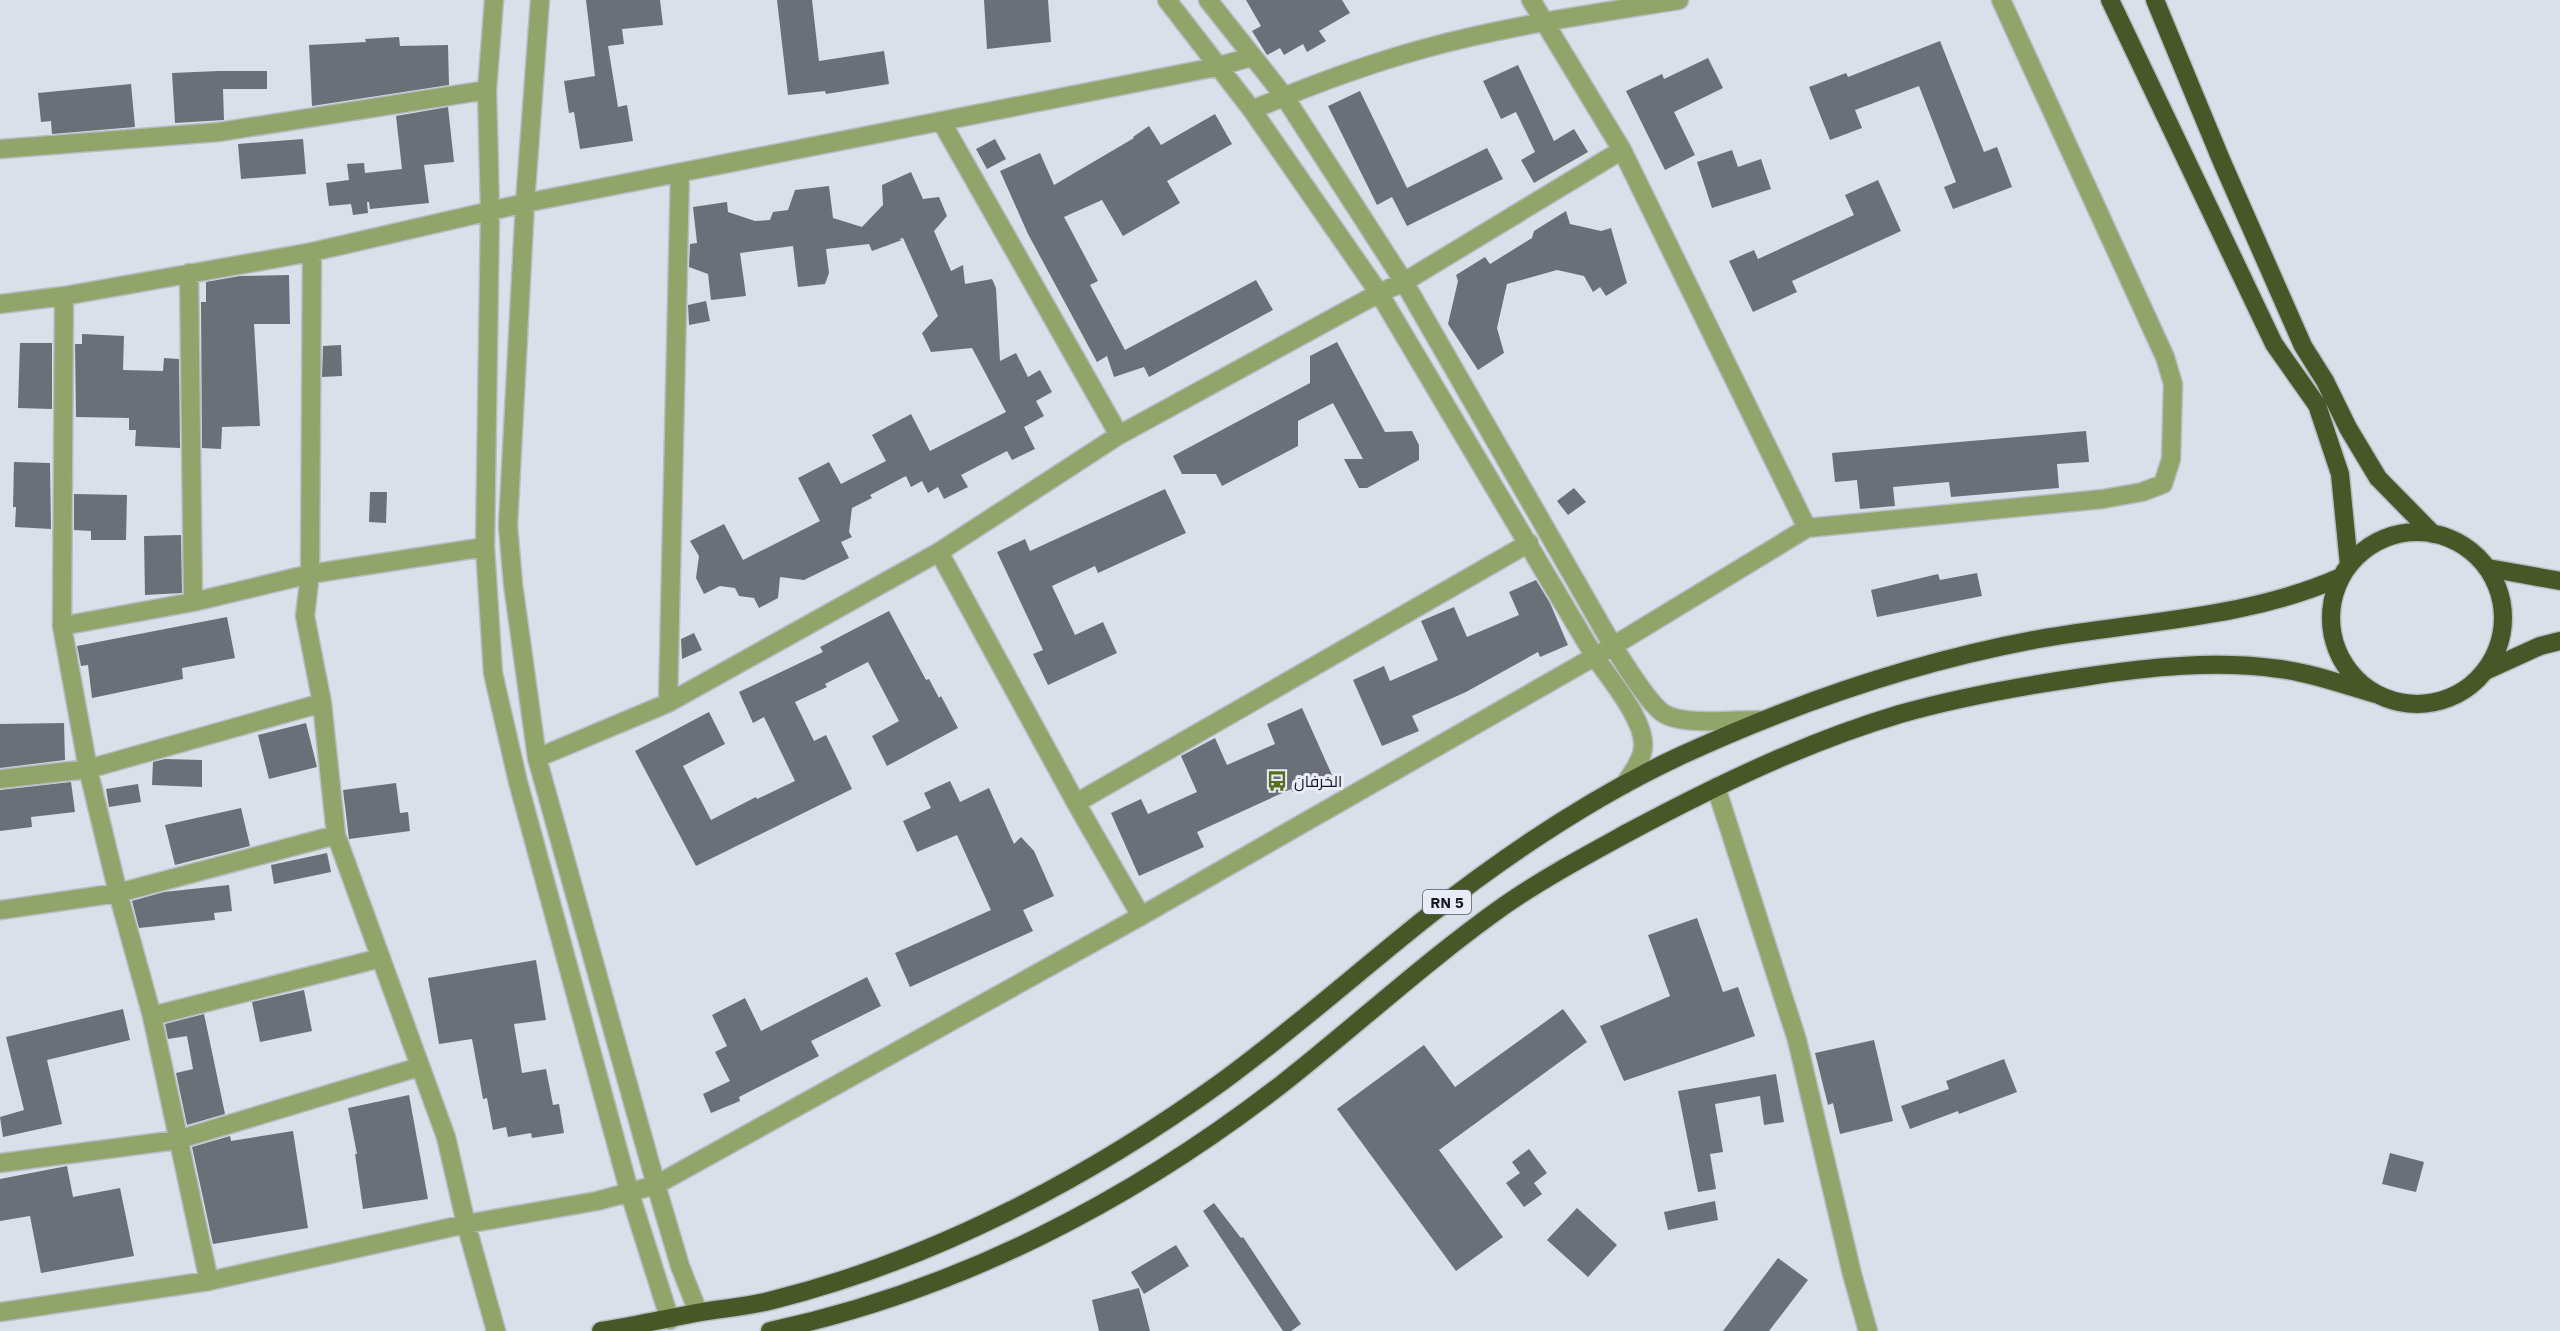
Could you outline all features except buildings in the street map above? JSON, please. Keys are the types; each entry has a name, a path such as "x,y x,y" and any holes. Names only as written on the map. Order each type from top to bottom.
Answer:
{"highway":[{"path":"2110,0 2274,344 2317,405 2340,474 2345,571"},
{"path":"2155,0 2222,162 2303,346 2325,381 2348,428 2378,478 2433,534"},
{"path":"2405,534 2433,534 2458,542 2469,549 2488,568 2500,593 2504,621 2498,648 2485,671 2466,690 2441,701 2414,704 2394,701 2364,686 2346,667 2334,643 2332,604 2345,571 2362,552 2378,542 2405,534"},
{"path":"2488,568 2560,581"},
{"name":"RN 5","path":"601,1331 670,1320 698,1312 739,1308 777,1299 901,1259 953,1239 1054,1186 1160,1123 1222,1081 1475,880 1571,815 1674,759 1759,720 1888,675 1959,656 2050,637 2246,609 2307,592 2345,571"},
{"path":"2485,671 2540,646 2560,641"},
{"name":"RN 5","path":"770,1331 850,1313 917,1289 1042,1237 1145,1180 1201,1144 1283,1083 1398,987 1510,901 1595,850 1716,787 1838,735 1900,714 2020,686 2163,668 2252,666 2303,673 2376,694"}],"street":[{"path":"494,0 487,90 490,211 485,547 496,684 518,782 630,1194 670,1320"},
{"path":"540,0 525,203 508,526 513,584 537,758 656,1185 680,1266 698,1312"},
{"path":"1167,0 1216,67 1252,110 1379,293 1642,732 1643,749 1623,785"},
{"path":"1208,0 1284,96 1404,282 1613,646 1663,713 1678,718 1698,720 1759,720"},
{"path":"1531,0 1622,150 1807,528"},
{"path":"1252,110 1284,96 1420,50 1543,22 1679,0"},
{"path":"0,1312 209,1281 466,1224 630,1194 656,1185 1141,916 1595,657 1807,528 2103,499 2142,492 2163,484 2171,459 2173,384 2165,357 2001,0"},
{"path":"0,303 64,296 312,252 525,203 1216,67 1251,57"},
{"path":"0,149 219,132 487,90"},
{"path":"942,122 1119,435"},
{"path":"537,758 668,703 939,552 1119,435 1379,293 1404,282 1622,150"},
{"path":"668,703 680,173"},
{"path":"312,252 310,574 305,616 322,703 336,835 446,1137 466,1224 496,1331"},
{"path":"189,273 193,602"},
{"path":"64,296 63,626 88,769 118,893 152,1016 209,1281"},
{"path":"1076,803 1529,543"},
{"path":"63,626 193,602 310,574 485,547"},
{"path":"939,552 1076,803 1141,916"},
{"path":"0,779 88,769 322,703"},
{"path":"1716,787 1797,1040 1852,1274 1868,1331"},
{"path":"0,910 118,893 336,835"},
{"path":"152,1016 381,957"},
{"path":"0,1163 177,1140 419,1067"}],"place":[{"name":"الخرفان","path":"1277,781"}]}
